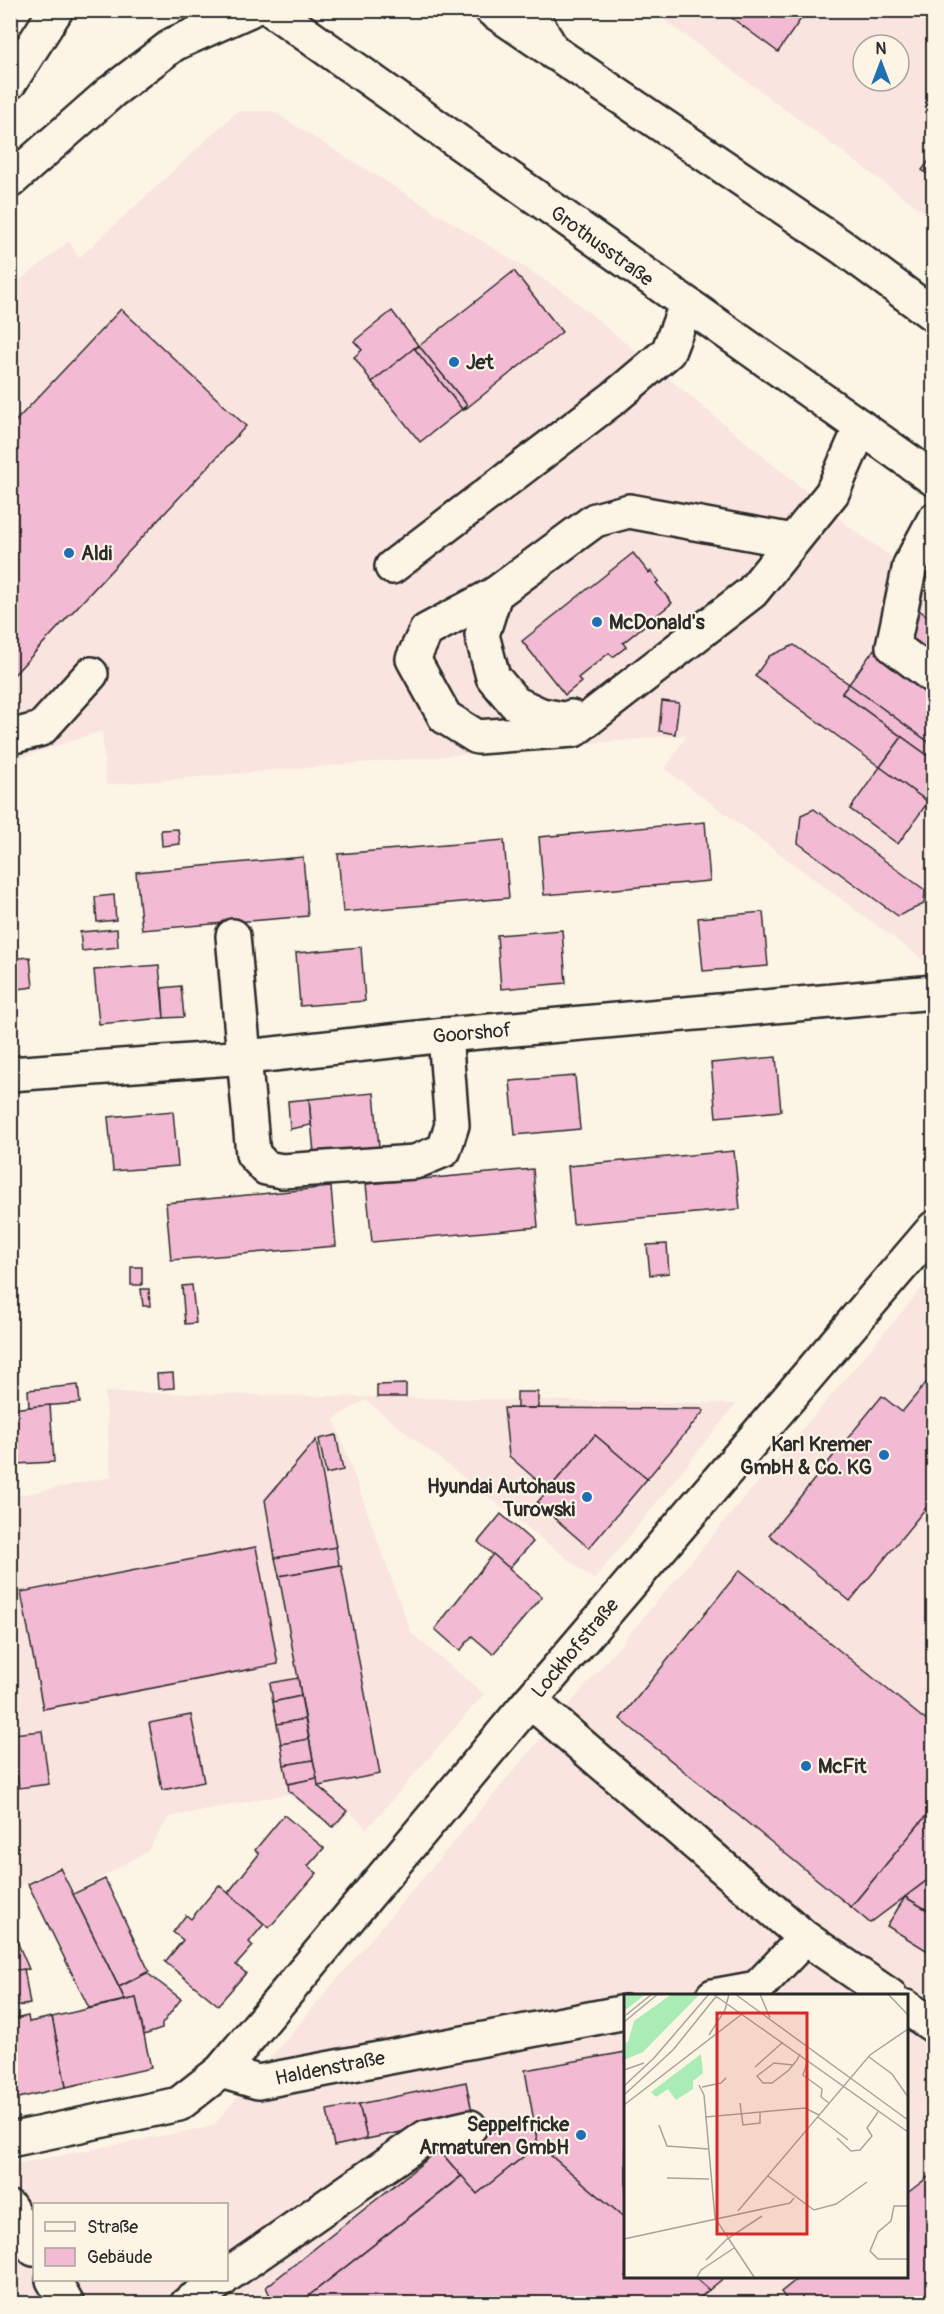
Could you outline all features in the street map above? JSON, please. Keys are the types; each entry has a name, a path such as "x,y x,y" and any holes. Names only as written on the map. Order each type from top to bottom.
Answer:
{"main road":[{"path":"10,82 56,10"},
{"path":"10,181 111,92 174,44 250,10"},
{"name":"Grothusstraße","path":"272,10 686,306 933,479"},
{"path":"492,10 842,247 933,315"},
{"path":"529,10 554,53"},
{"path":"392,567 615,397 668,352 686,306"},
{"path":"793,541 629,511 595,520 495,594 426,631 414,658 445,717 477,736 574,730 701,634 752,592 832,493 861,427"},
{"path":"933,520 910,565 893,646 933,677"},
{"path":"495,594 482,635 494,677 514,704 540,715 568,720 656,650 701,634"},
{"path":"10,736 41,729 91,674"},
{"path":"233,936 246,1057 250,1138 253,1154 266,1168 282,1171 415,1162 444,1150 450,1138 452,1125 445,1035"},
{"name":"Goorshof","path":"10,1074 246,1057 445,1035 933,992"},
{"name":"Lockhofstraße","path":"221,2071 530,1701 933,1228"},
{"path":"530,1701 805,1938 887,1994"},
{"path":"724,1994 757,1988 805,1938"},
{"path":"908,2008 933,2026"},
{"name":"Haldenstraße","path":"221,2071 258,2082 624,2012"},
{"path":"10,2140 179,2103 221,2071"},
{"path":"228,2275 426,2137 470,2127"},
{"path":"10,2208 33,2247"},
{"path":"54,2281 67,2304"},
{"path":"187,2304 221,2281"}],"shaded area":[{"path":"652,11 933,11 933,219"},
{"path":"238,111 272,111 564,292 843,522 933,587 933,967 665,769 687,735 106,785 102,731 11,761 11,288 69,241 79,258"},
{"path":"933,1275 933,2303 11,2304 11,2165 213,2126"},
{"path":"105,1392 736,1404 594,1580 365,1400 334,1419 411,1633 484,1694 367,1829 350,1812 335,1828 288,1794 169,1817 147,1852 73,1893 61,1866 11,1890 11,1497 111,1477"}],"building":[{"path":"721,10 807,10 778,52"},
{"path":"934,154 934,179 922,170"},
{"path":"514,271 562,332 463,411 467,405 419,346"},
{"name":"Aldi","path":"121,309 246,426 10,679 10,427"},
{"path":"392,311 418,345 372,382 354,357 362,350 354,341"},
{"path":"418,345 415,349 462,409 420,442 372,382"},
{"path":"419,346 467,405 462,409 415,349"},
{"name":"McDonald's","path":"633,553 649,573 651,571 659,581 656,583 672,603 623,643 626,647 613,657 609,653 578,678 581,682 565,695 522,641"},
{"path":"908,602 934,621 934,746 849,684"},
{"path":"794,645 849,684 842,693 902,737 880,767 755,676 769,656"},
{"path":"849,684 934,746 934,760 842,693"},
{"path":"662,701 679,703 675,734 659,731"},
{"path":"902,737 934,760 934,794 928,802 880,767"},
{"path":"880,767 928,802 898,844 850,809"},
{"path":"814,809 925,890 924,904 898,916 798,843 801,815"},
{"path":"705,822 710,881 544,895 539,837"},
{"path":"178,829 180,844 162,846 161,830"},
{"path":"504,840 509,898 343,912 338,854"},
{"path":"303,857 308,916 142,930 136,872"},
{"path":"114,895 116,920 97,922 95,897"},
{"path":"763,912 768,966 703,971 698,918"},
{"path":"117,929 118,947 82,951 80,932"},
{"path":"562,930 566,983 501,989 497,935"},
{"path":"361,947 365,1001 300,1006 296,953"},
{"path":"30,957 33,987 10,990 10,959"},
{"path":"159,965 164,1018 99,1024 94,970"},
{"path":"181,986 184,1017 164,1018 162,988"},
{"path":"776,1057 781,1111 716,1117 711,1063"},
{"path":"575,1076 580,1129 515,1135 510,1081"},
{"path":"374,1093 379,1147 314,1153 309,1099"},
{"path":"309,1099 311,1125 290,1129 288,1101"},
{"path":"173,1111 178,1166 113,1171 108,1117"},
{"path":"734,1151 740,1209 573,1224 568,1166"},
{"path":"533,1169 538,1227 372,1242 366,1184"},
{"path":"331,1187 336,1246 171,1260 166,1203"},
{"path":"667,1244 669,1273 650,1275 647,1245"},
{"path":"131,1267 142,1267 142,1285 131,1285"},
{"path":"192,1285 196,1323 185,1324 182,1286"},
{"path":"141,1289 149,1289 150,1306 143,1306"},
{"path":"173,1373 174,1388 158,1389 157,1374"},
{"name":"Karl Kremer GmbH & Co. KG","path":"926,1383 934,1389 934,1498 850,1601 769,1535 882,1396 902,1412"},
{"path":"406,1384 406,1397 377,1397 377,1385"},
{"path":"78,1385 80,1403 29,1407 28,1390"},
{"path":"517,1392 538,1392 538,1408 517,1408"},
{"path":"50,1405 54,1462 16,1464 18,1481 10,1481 10,1409"},
{"path":"504,1408 701,1409 704,1411 647,1479 595,1435 548,1490 509,1456"},
{"path":"336,1435 343,1470 326,1474 319,1439"},
{"name":"Hyundai Autohaus Turowski","path":"595,1435 647,1479 589,1548 537,1503"},
{"path":"316,1440 336,1547 275,1558 265,1500"},
{"path":"501,1514 533,1542 509,1568 478,1542"},
{"path":"256,1547 278,1664 43,1709 21,1592"},
{"path":"336,1547 339,1565 279,1576 275,1558"},
{"path":"493,1554 542,1597 493,1654 472,1636 460,1651 435,1629"},
{"path":"341,1565 380,1774 318,1786 279,1576"},
{"name":"McFit","path":"740,1570 934,1727 934,1806 851,1907 620,1719"},
{"path":"298,1678 301,1696 273,1702 270,1683"},
{"path":"301,1696 305,1719 277,1724 273,1702"},
{"path":"191,1715 204,1782 162,1790 149,1723"},
{"path":"305,1719 309,1739 281,1744 277,1724"},
{"path":"42,1731 49,1784 19,1788 12,1734"},
{"path":"309,1739 313,1760 284,1765 281,1744"},
{"path":"313,1760 317,1778 288,1784 284,1765"},
{"path":"317,1778 318,1786 347,1811 333,1827 289,1791 288,1784"},
{"path":"934,1806 934,1875 870,1923 851,1907"},
{"path":"284,1815 324,1848 308,1866 317,1873 269,1928 228,1893 259,1854 255,1850"},
{"path":"60,1868 125,2000 89,2008 28,1884"},
{"path":"934,1875 934,1914 905,1897"},
{"path":"105,1879 149,1971 119,1987 73,1894"},
{"path":"219,1885 264,1924 249,1942 253,1946 236,1965 246,1973 218,2005 165,1962 183,1940 173,1932 186,1915 191,1919"},
{"path":"905,1897 934,1914 934,1949 931,1953 887,1926"},
{"path":"10,1925 29,1969 10,1971"},
{"path":"24,1969 30,2004 10,2007 10,1971"},
{"path":"147,1973 181,1999 162,2024 162,2029 144,2035 136,1998 125,2000 119,1987"},
{"path":"136,1998 151,2068 66,2087 52,2017"},
{"path":"28,2016 29,2022 52,2017 66,2087 10,2100 10,2020"},
{"name":"Seppelfricke Armaturen GmbH","path":"624,2052 624,2217 538,2145 525,2070"},
{"path":"466,2082 473,2117 367,2139 359,2104"},
{"path":"359,2104 367,2139 334,2146 327,2110"},
{"path":"534,2124 538,2145 477,2194 439,2150 437,2152 436,2143"},
{"path":"538,2145 624,2217 624,2278 695,2278 709,2290 692,2304 298,2304 462,2176 477,2194"},
{"path":"439,2150 461,2176 298,2304 274,2304 266,2287"},
{"path":"932,2174 934,2304 790,2304 781,2292 798,2278 908,2278 908,2192"},
{"path":"695,2278 724,2278 709,2290"}],"place":[{"name":"Jet","path":"454,362"},
{"name":"Aldi","path":"69,553"},
{"name":"McDonald's","path":"597,622"},
{"name":"Karl Kremer GmbH & Co. KG","path":"884,1455"},
{"name":"Hyundai Autohaus Turowski","path":"587,1497"},
{"name":"McFit","path":"806,1766"},
{"name":"Seppelfricke Armaturen GmbH","path":"581,2135"}]}
